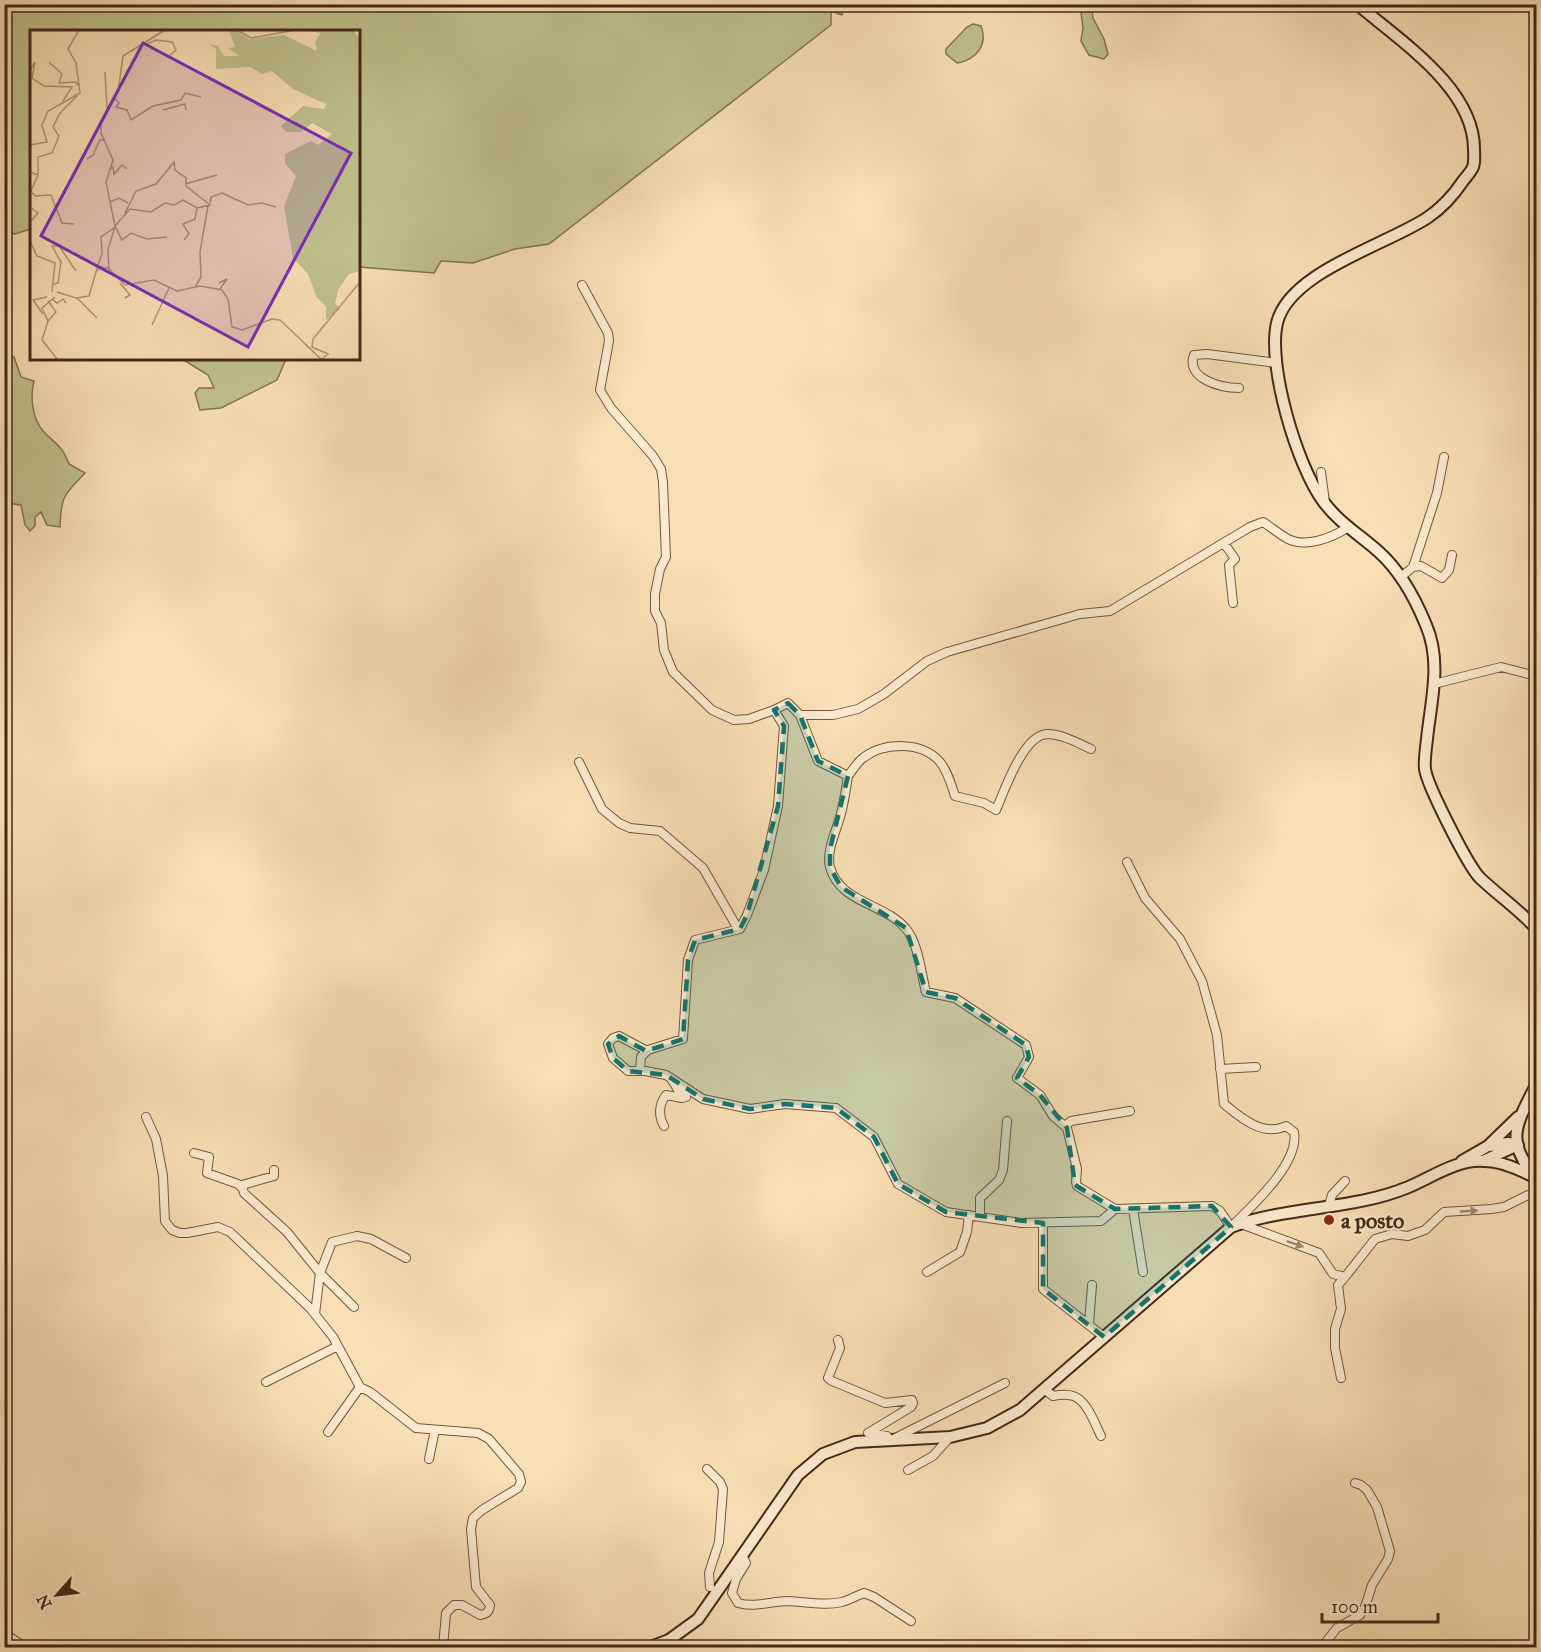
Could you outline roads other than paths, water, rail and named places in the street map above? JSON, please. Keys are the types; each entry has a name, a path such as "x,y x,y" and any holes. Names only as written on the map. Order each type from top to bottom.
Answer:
{"main road":[{"path":"1357,4 1436,71 1453,92 1466,112 1474,135 1474,165 1447,202 1425,219 1311,279 1291,298 1282,309 1277,324 1275,350 1281,389 1304,466 1326,504 1347,528 1381,554 1401,577 1426,625 1434,648 1436,668 1425,770 1438,803 1478,875 1536,928"},
{"path":"1536,1085 1520,1115 1516,1129 1521,1155 1536,1177"},
{"path":"1488,1146 1520,1115"},
{"path":"1457,1165 1488,1146 1502,1143 1518,1145"},
{"path":"648,1647 669,1640 698,1619 798,1475 823,1454 855,1443 950,1437 987,1428 1020,1410 1236,1225 1270,1215 1375,1197 1405,1189 1457,1165 1485,1160 1518,1145"},
{"path":"1485,1160 1536,1177"},
{"path":"413,1647 463,1647"}],"street":[{"path":"582,285 608,333 609,341 600,390 610,408 653,456 661,469 666,557 660,569 655,594 655,611 661,623 664,650 674,672 712,710 734,720 749,719 788,703 800,715 818,761 848,776"},
{"path":"1239,388 1229,388 1208,382 1194,368 1192,360 1194,355 1207,354 1277,363"},
{"path":"1401,577 1413,567 1437,493 1444,457"},
{"path":"1321,472 1326,504"},
{"path":"800,715 833,715 858,709 884,694 927,661 947,652 1080,614 1110,611 1250,527 1263,522 1285,538 1296,542 1324,540 1347,528"},
{"path":"1224,543 1235,559 1229,565 1233,603"},
{"path":"1413,567 1421,566 1442,578 1449,570 1452,555"},
{"path":"1434,684 1501,667 1536,676"},
{"path":"774,710 784,726 778,806 764,870 747,915 738,929 695,940 688,960 683,1039 647,1051 641,1057 640,1070 666,1075 703,1099 750,1109 784,1104 836,1108 874,1137 898,1184 946,1212 1021,1223 1101,1221 1115,1209"},
{"path":"1091,749 1067,738 1046,734 1038,737 1023,753 996,810 984,803 955,796 946,771 930,753 920,749 885,747 871,753 861,759 848,776 841,815 830,849 830,867 847,893 891,915 906,928 915,948 926,992 955,998 1026,1045 1029,1057 1017,1078 1040,1095 1053,1116 1067,1128 1077,1169 1076,1185 1115,1209 1208,1206 1220,1211 1236,1225 1319,1253 1333,1274 1345,1277"},
{"path":"579,762 602,809 630,828 660,831 703,868 738,929"},
{"path":"1127,862 1145,898 1180,939 1202,981 1217,1035 1224,1104 1247,1123 1276,1131 1286,1126 1294,1131 1296,1140 1286,1165 1236,1225"},
{"path":"646,1071 628,1071 613,1058 608,1044 619,1035 647,1051"},
{"path":"1220,1069 1256,1067"},
{"path":"664,1126 660,1110 662,1100 666,1095 686,1097 678,1090 672,1079"},
{"path":"1065,1126 1071,1121 1130,1111"},
{"path":"146,1117 156,1139 163,1176 165,1221 172,1230 187,1233 218,1227 230,1232 315,1314 338,1346 360,1387 370,1392 416,1428 478,1433 489,1439 519,1474 521,1482 513,1492 482,1510 473,1518 471,1529 476,1587 490,1605 489,1610 486,1614 480,1615 462,1605 454,1605 446,1613 443,1647"},
{"path":"980,1217 980,1198 999,1180 1003,1170 1007,1121"},
{"path":"194,1154 208,1157 207,1173 238,1184 287,1232 320,1273 354,1307"},
{"path":"242,1188 242,1185 246,1183 274,1176 274,1170"},
{"path":"1329,1205 1332,1195 1345,1181"},
{"path":"1341,1378 1335,1348 1335,1329 1341,1309 1338,1285 1375,1239 1392,1234 1408,1236 1425,1230 1444,1212 1504,1207 1528,1195 1536,1196"},
{"path":"1133,1209 1143,1272"},
{"path":"927,1272 960,1252 967,1232 969,1215"},
{"path":"1043,1222 1043,1289 1104,1337"},
{"path":"315,1314 320,1273 333,1242 357,1236 371,1239 406,1258"},
{"path":"1089,1324 1092,1285"},
{"path":"838,1340 840,1348 828,1378 885,1403 912,1400 913,1403 911,1407 868,1433 894,1439 1005,1383"},
{"path":"266,1382 338,1346"},
{"path":"328,1432 360,1387"},
{"path":"1044,1389 1053,1396 1073,1396 1078,1400 1095,1423 1101,1436"},
{"path":"429,1459 435,1430"},
{"path":"909,1470 933,1456 950,1437"},
{"path":"707,1469 720,1482 723,1489 719,1542 709,1573 710,1587"},
{"path":"1321,1647 1337,1628 1360,1615 1372,1585 1390,1551 1373,1499 1361,1485 1355,1484"},
{"path":"742,1555 746,1563 736,1579 732,1593 738,1603 765,1605 786,1601 841,1602 864,1593 911,1621"},
{"path":"4,1633 26,1647"}],"place":[{"name":"a posto","path":"1329,1220"}]}
